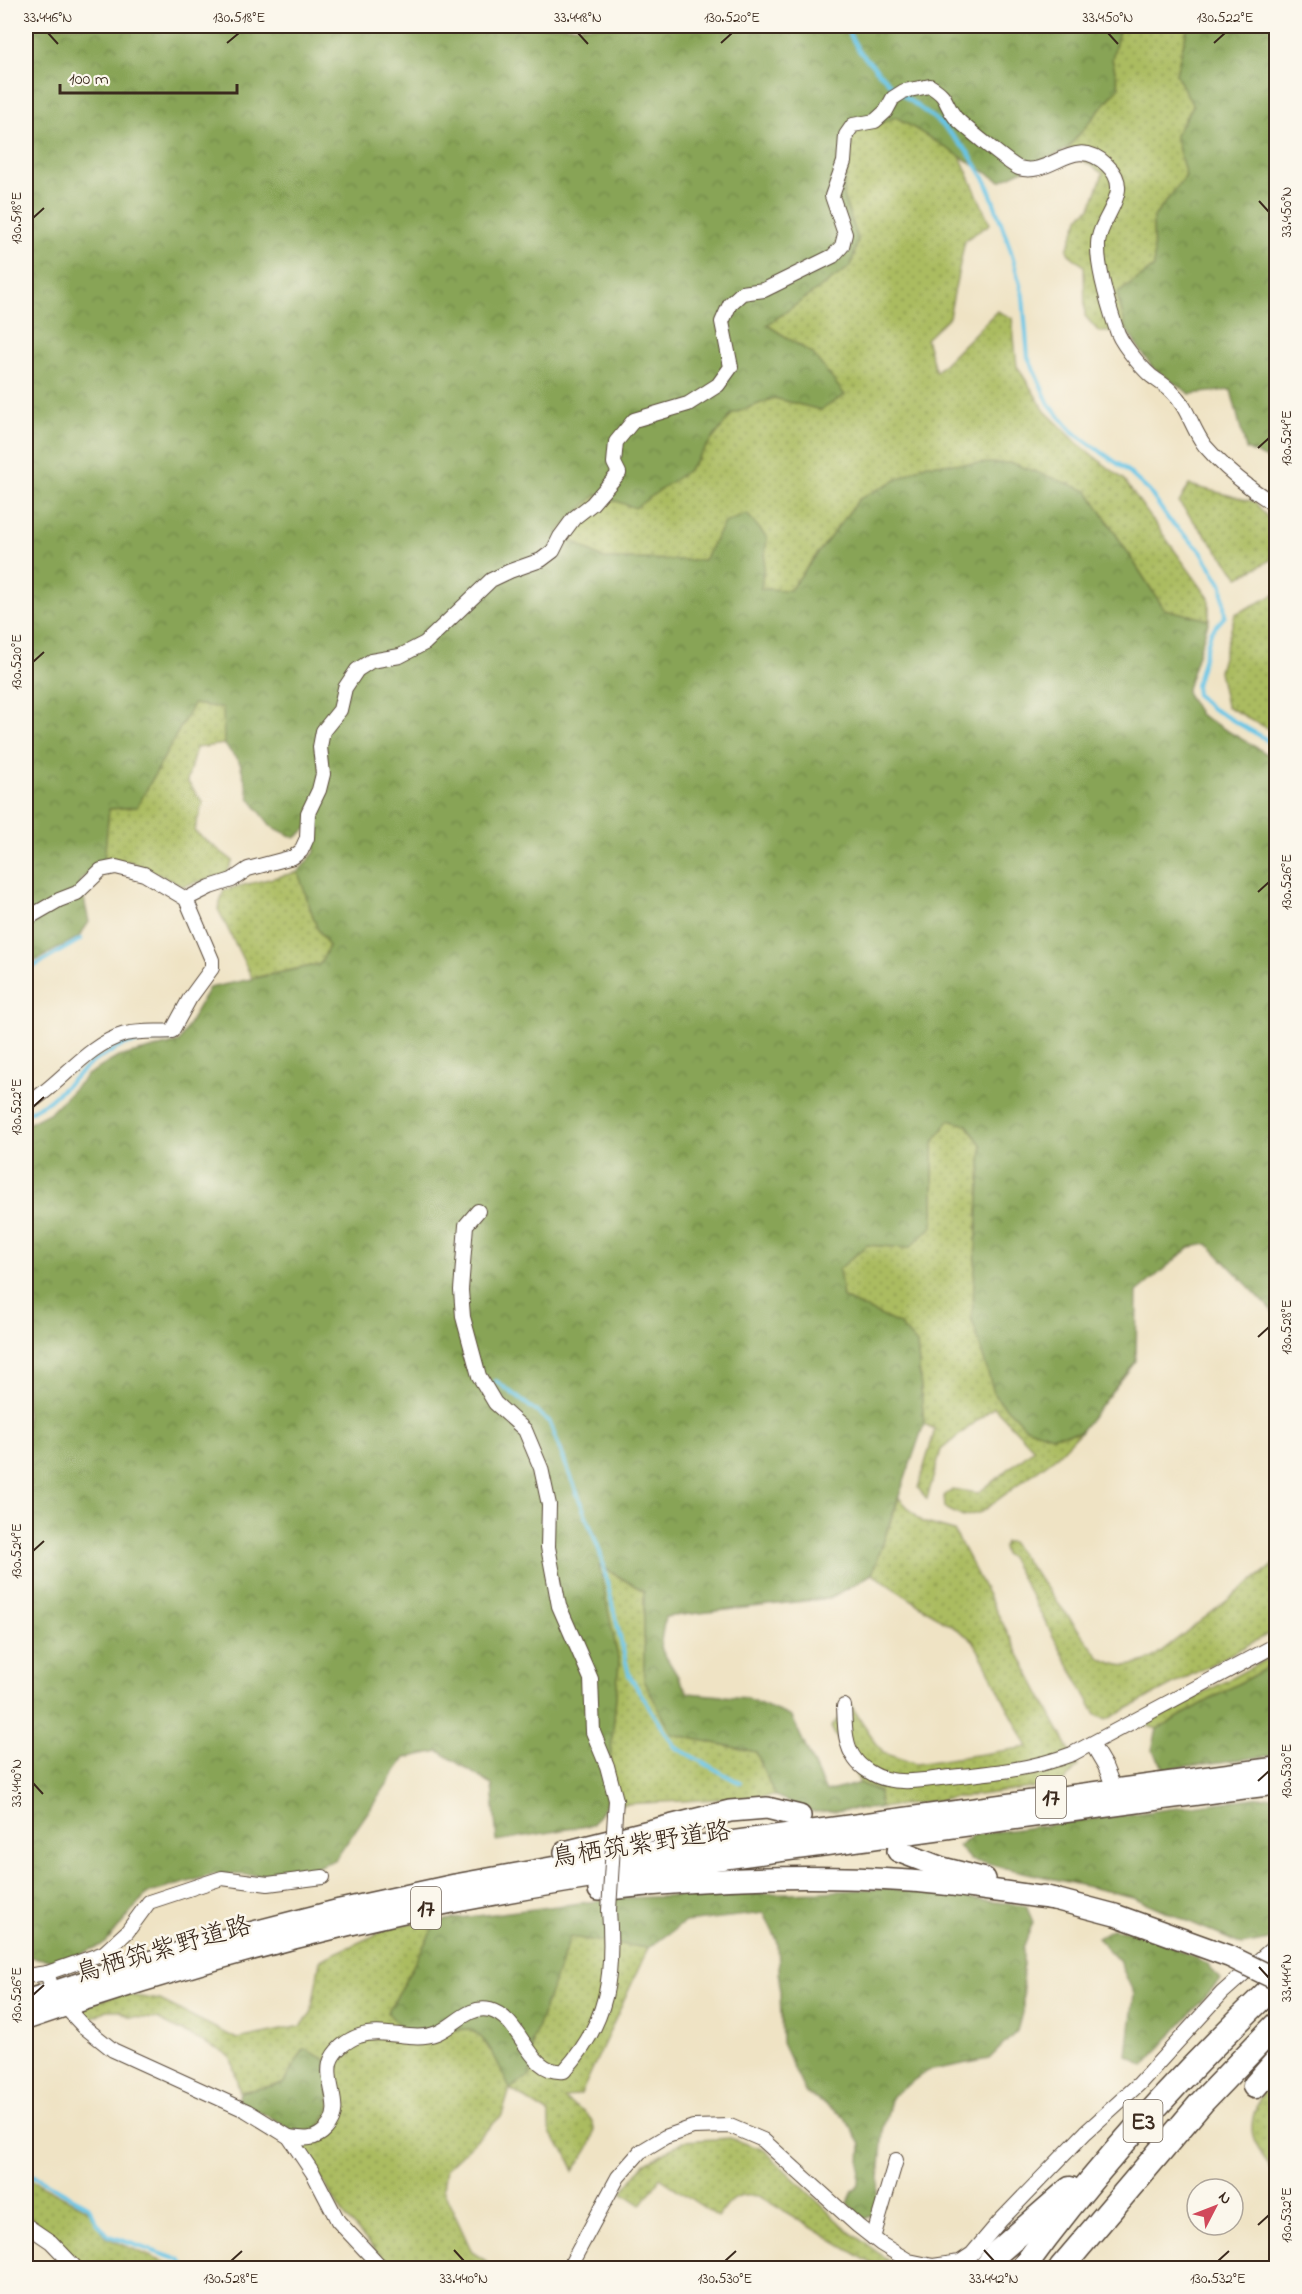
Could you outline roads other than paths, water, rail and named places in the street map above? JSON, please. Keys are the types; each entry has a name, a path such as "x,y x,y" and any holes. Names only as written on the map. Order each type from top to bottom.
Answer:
{"highway":[{"name":"E3","path":"1023,2268 1132,2133 1181,2079 1276,1984"},
{"name":"E3","path":"1061,2268 1195,2110 1276,2025"},
{"path":"1255,2086 1276,2062"},
{"path":"986,2268 997,2253 1132,2133"}],"main road":[{"name":"鳥栖筑紫野道路","path":"26,2019 118,1987 221,1958 386,1916 454,1893 590,1861 1114,1788 1276,1768"},
{"name":"鳥栖筑紫野道路","path":"26,2001 215,1942 416,1893 454,1893 1276,1784"},
{"name":"17","path":"454,1893 530,1860 730,1810 767,1808 800,1816"},
{"name":"17","path":"898,1851 942,1868 1115,1915 1231,1957 1276,1979"},
{"name":"17","path":"454,1893 543,1896 660,1883 767,1878 912,1881 1055,1899"}],"street":[{"path":"186,899 210,887 232,880 248,869 293,857 301,851 307,838 308,813 319,790 322,774 320,747 323,731 340,710 345,688 357,670 371,661 400,656 425,643 491,580 541,560 552,551 574,518 592,504 619,473 614,463 616,442 634,420 688,404 718,385 731,367 722,322 730,304 742,293 764,290 833,256 842,246 845,234 832,196 844,162 846,135 853,125 875,121 886,111 898,94 930,86 943,94 955,117 1018,168 1036,168 1072,153 1093,155 1108,165 1115,174 1118,198 1102,225 1098,241 1098,258 1116,331 1149,374 1172,392 1186,409 1204,444 1213,454 1252,490 1270,500 1276,508"},
{"path":"26,919 76,893 101,870 116,867 144,874 186,899 212,960 212,968 190,998 172,1031 126,1034 107,1042 86,1056 44,1094 26,1105"},
{"path":"70,2012 83,2026 113,2050 248,2111 289,2137 309,2140 321,2135 331,2124 336,2111 330,2064 336,2051 356,2037 365,2034 420,2037 436,2033 471,2012 480,2009 492,2011 519,2035 536,2060 553,2072 564,2071 591,2036 606,1999 609,1978 611,1931 609,1910 616,1800 607,1766 593,1732 591,1679 559,1606 548,1546 549,1505 541,1467 525,1430 495,1403 479,1376 463,1317 461,1290 466,1225 478,1211"},
{"path":"844,1706 847,1744 856,1761 884,1779 909,1782 1007,1771 1056,1760 1092,1744 1276,1645"},
{"path":"1092,1744 1114,1788"},
{"path":"26,1977 49,1979 104,1953 127,1932 149,1902 222,1878 268,1884 323,1877"},
{"path":"569,2268 618,2176 640,2152 665,2137 693,2127 730,2126 763,2140 873,2238 909,2260 933,2266 960,2262 972,2254 1000,2221 1078,2140 1161,2062 1222,1993 1276,1945"},
{"path":"289,2137 313,2173 338,2221 382,2268"},
{"path":"873,2238 896,2160"},
{"path":"26,2225 51,2242 76,2268"}],"waterway":[{"path":"845,26 859,51 896,90 940,123 968,152 987,183 1010,248 1023,296 1028,357 1049,404 1074,433 1124,468 1149,491 1169,520 1200,550 1222,585 1225,616 1211,632 1196,685 1197,695 1211,708 1264,738 1276,750"},
{"path":"26,971 81,939"},
{"path":"26,1114 49,1101 91,1063 125,1044 174,1038"},
{"path":"496,1381 549,1421 600,1552 629,1675 675,1747 740,1783"},
{"path":"26,2173 89,2207 107,2235 179,2260 187,2268"}]}
